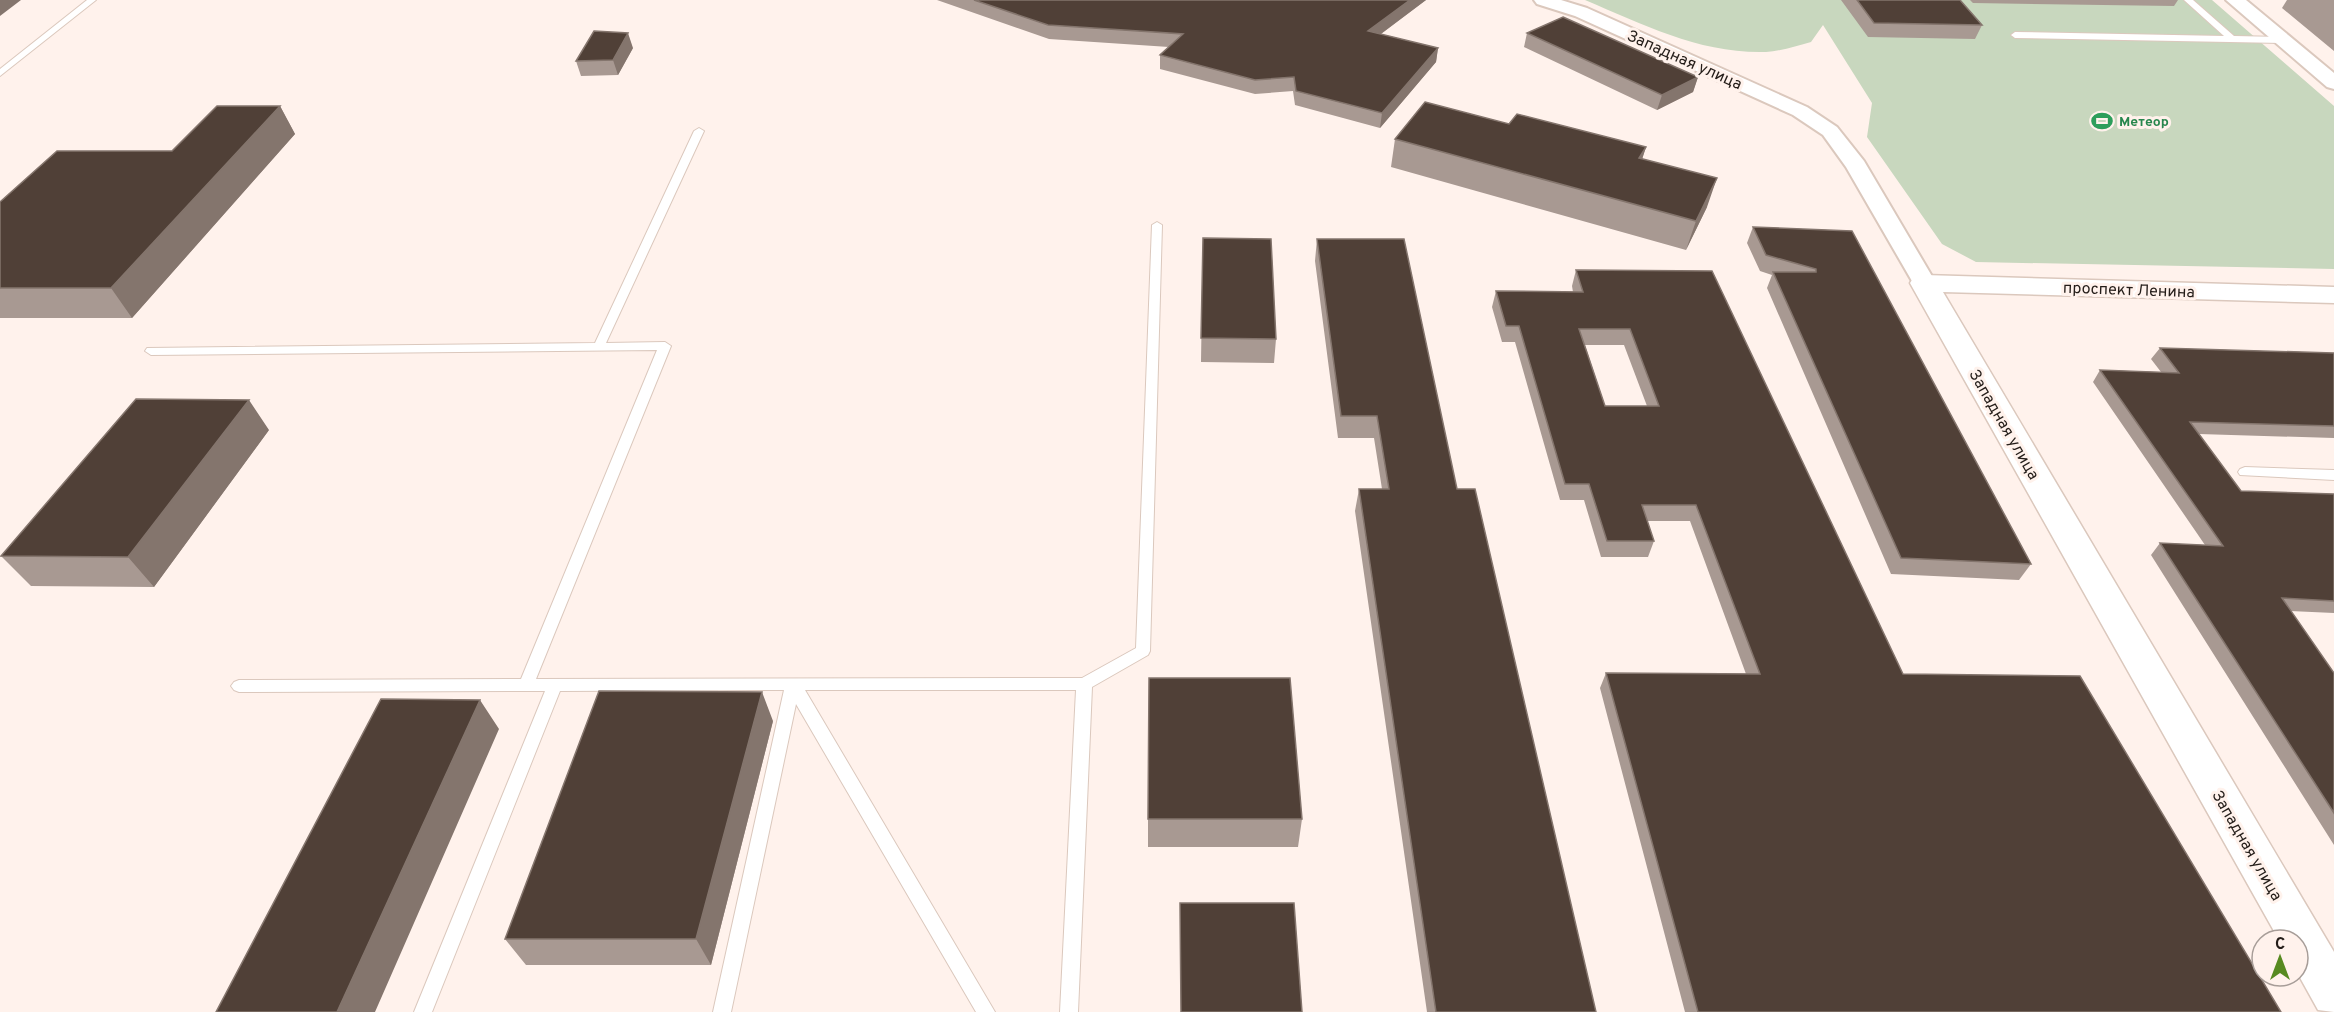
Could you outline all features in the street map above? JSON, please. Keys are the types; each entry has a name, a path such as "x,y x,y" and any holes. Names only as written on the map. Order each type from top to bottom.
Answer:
{"street":[{"name":"Западная улица","path":"1543,0 1581,12 1778,101 1800,111 1830,130 1856,166 2334,994"},
{"path":"2235,0 2334,83"},
{"name":"проспект Ленина","path":"1924,283 2334,295"}],"lane":[{"path":"0,73 92,0"},
{"path":"2188,0 2232,39"},
{"path":"2015,35 2282,40"},
{"path":"599,346 699,131"},
{"path":"239,686 1084,684 1143,651 1157,225"},
{"path":"151,351 665,346 526,685"},
{"path":"2245,472 2334,475"},
{"path":"722,1012 793,684"},
{"path":"793,684 986,1012"},
{"path":"1069,1012 1084,684"},
{"path":"423,1012 555,685"}],"green space":[{"name":"Метеор","path":"1585,0 2212,0 2334,106 2334,269 1976,262 1942,244 1867,137 1872,103 1823,25 1811,42 1766,52 1742,51 1696,43 1673,36"}],"building":[{"path":"974,0 1410,0 1368,31 1438,48 1382,113 1296,91 1294,77 1255,80 1160,55 1183,34 1048,25"},
{"path":"1857,0 1960,0 1982,25 1874,23"},
{"path":"1563,17 1698,77 1662,95 1527,33"},
{"path":"594,31 628,33 613,60 576,61"},
{"path":"1425,102 1509,124 1517,114 1646,147 1639,158 1717,178 1696,221 1395,139"},
{"path":"217,106 280,106 111,288 0,288 0,202 57,151 172,151"},
{"path":"1753,227 1852,231 2031,564 1901,558 1773,272 1816,272 1816,269 1766,255"},
{"path":"1203,238 1271,239 1276,339 1201,338"},
{"path":"1317,239 1404,239 1457,489 1475,489 1596,1012 1436,1012 1359,489 1389,489 1377,416 1341,416"},
{"path":"1576,270 1712,271 1903,674 2080,676 2250,960 2250,988 2267,988 2281,1012 1698,1012 1606,673 1760,674 1696,505 1642,505 1654,541 1607,541 1589,484 1565,484 1519,326 1506,326 1496,291 1583,292","holes":["1579,329 1630,329 1659,406 1605,406"]},
{"path":"2160,348 2334,353 2334,426 2190,422 2241,491 2334,494 2334,601 2282,598 2334,673 2334,813 2160,543 2223,546 2100,370 2179,373"},
{"path":"136,399 249,400 128,557 1,556"},
{"path":"1149,678 1290,678 1302,819 1148,819"},
{"path":"599,691 762,692 696,939 505,939"},
{"path":"381,699 480,700 337,1012 216,1012"},
{"path":"1180,903 1294,903 1302,1012 1181,1012"}],"place":[{"name":"Метеор","path":"2102,121"}]}
